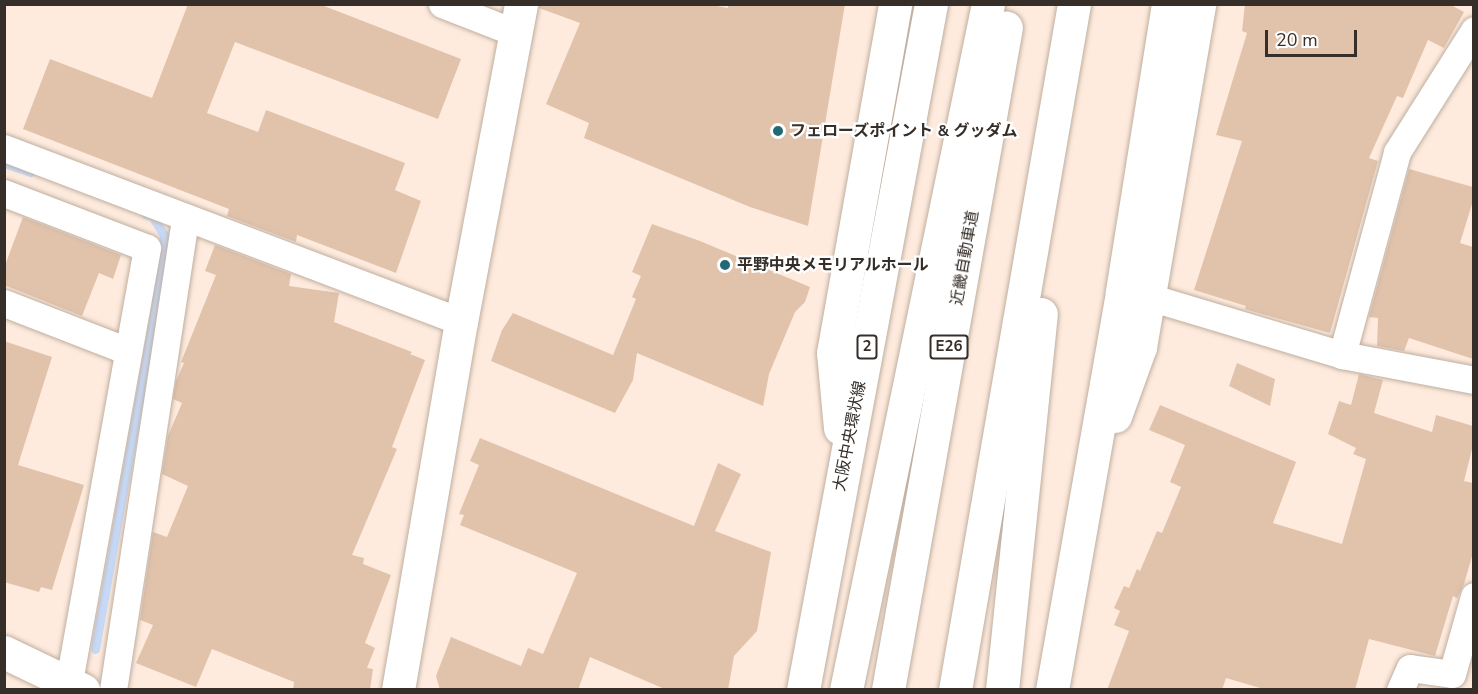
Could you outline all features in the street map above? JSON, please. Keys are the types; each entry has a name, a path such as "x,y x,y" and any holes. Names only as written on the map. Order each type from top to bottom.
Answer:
{"main road":[{"path":"844,469 833,353 895,4"},
{"name":"大阪中央環状線","path":"803,690 931,4"},
{"path":"846,690 988,4"},
{"name":"近畿自動車道","path":"888,690 1010,4"},
{"path":"1052,690 1122,291 1168,4"},
{"path":"1082,509 1140,347 1199,4"},
{"path":"956,690 1073,11"},
{"path":"1002,690 1073,11"},
{"path":"398,690 461,322 518,19"},
{"path":"4,651 76,686"}],"street":[{"path":"442,4 518,19"},
{"path":"1342,355 1397,152 1473,30"},
{"path":"4,148 461,322"},
{"path":"4,193 147,248 128,351 76,686"},
{"path":"113,690 185,217"},
{"path":"1149,297 1342,355 1473,380"},
{"path":"4,303 128,351"},
{"path":"1401,690 1410,668 1452,674 1473,596"}],"building":[{"path":"188,4 319,4 461,59 438,119 235,42 207,113 258,132 266,110 405,163 395,190 421,201 396,273 297,235 296,242 227,216 229,209 23,129 50,59 152,98"},
{"path":"539,4 706,4 728,8 728,4 845,4 808,226 750,207 584,138 589,123 546,104 580,23 539,8"},
{"path":"1245,4 1449,4 1464,12 1444,48 1428,40 1403,98 1397,96 1369,158 1378,161 1330,333 1245,309 1246,306 1194,290 1242,141 1216,135 1247,33 1242,31"},
{"path":"1409,169 1473,187 1473,201 1460,243 1473,247 1473,359 1409,338 1404,351 1377,346 1378,318 1369,317"},
{"path":"23,217 121,255 113,279 99,273 82,316 4,285 4,268"},
{"path":"652,224 700,241 810,287 805,302 795,312 769,374 763,406 637,353 633,380 615,413 491,361 502,330 513,313 613,355 636,299 632,297 641,276 632,272"},
{"path":"215,245 291,274 289,286 339,293 334,322 412,352 410,354 425,360 392,447 397,449 352,555 364,558 363,564 391,575 365,643 375,648 367,668 373,669 370,690 293,690 294,682 212,649 196,687 136,663 153,625 140,620 153,532 167,537 188,486 162,474 168,436 182,403 173,399 176,381 184,363 181,362 216,275 205,271"},
{"path":"4,341 52,357 18,465 84,485 52,590 41,587 39,592 4,582"},
{"path":"1237,363 1275,379 1270,406 1229,386"},
{"path":"1359,374 1383,380 1374,413 1432,432 1436,415 1473,426 1473,445 1464,481 1473,483 1473,553 1464,584 1457,598 1453,596 1435,656 1369,639 1355,690 1267,690 1226,678 1222,690 1107,690 1129,631 1114,625 1120,611 1114,608 1124,586 1129,588 1137,569 1140,571 1157,531 1162,533 1181,487 1170,482 1185,445 1149,430 1160,405 1296,462 1273,523 1342,544 1366,459 1353,454 1356,448 1328,434 1339,401 1351,405"},
{"path":"480,438 694,526 718,463 741,474 715,531 771,552 757,631 734,656 728,690 667,690 590,657 578,690 440,690 436,676 451,637 521,666 528,648 543,654 577,573 460,525 464,515 459,514 479,465 470,461"}],"waterway":[{"path":"4,163 30,172"},
{"path":"95,649 155,308 164,235 152,216 145,214"}],"place":[{"name":"フェローズポイント & グッダム","path":"778,131"},
{"name":"平野中央メモリアルホール","path":"725,265"}]}
